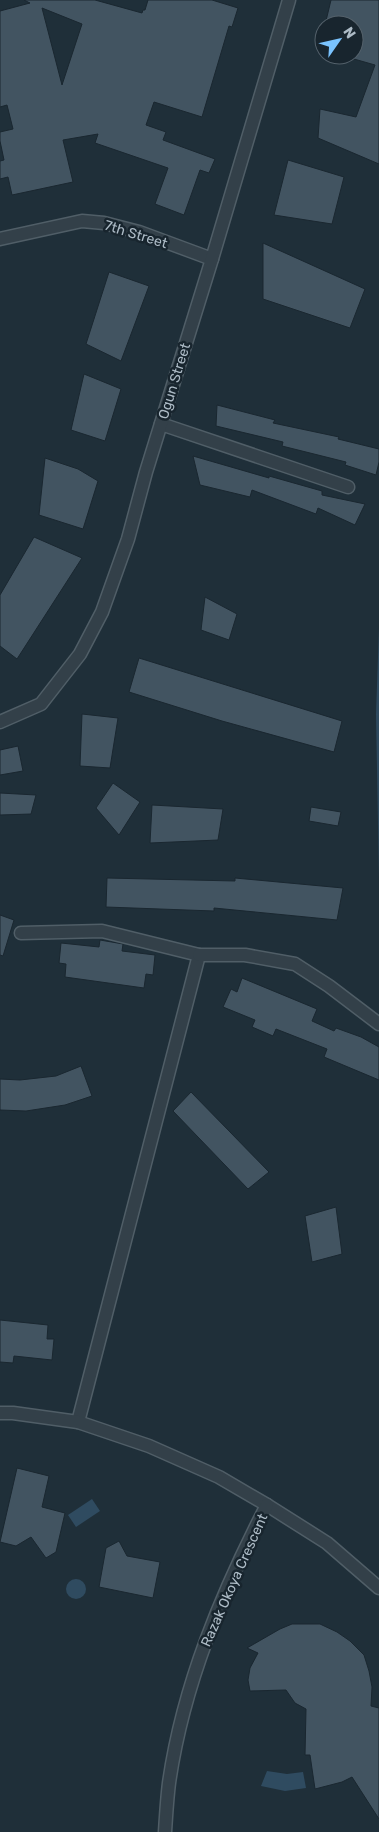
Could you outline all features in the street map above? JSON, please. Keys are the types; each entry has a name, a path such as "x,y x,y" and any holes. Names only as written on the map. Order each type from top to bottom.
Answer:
{"street":[{"name":"Ogun Street","path":"0,722 41,704 80,654 102,612 128,539 289,0"},
{"name":"7th Street","path":"0,239 82,220 104,222 139,232 212,259"},
{"path":"161,424 348,487"},
{"path":"21,933 102,931 199,955 245,955 295,964 329,986 379,1024"},
{"path":"78,1422 199,955"},
{"path":"0,1413 13,1412 78,1422 149,1446 219,1477 327,1543 379,1588"},
{"name":"Razak Okoya Crescent","path":"165,1832 169,1783 179,1733 202,1650 232,1578 267,1505"}],"water":[{"path":"379,628 379,878 376,714"},
{"path":"92,1499 100,1511 76,1527 68,1515"},
{"path":"72,1579 80,1579 86,1585 86,1593 80,1599 72,1599 66,1593 66,1585"},
{"path":"267,1771 287,1774 303,1772 306,1788 285,1791 261,1786"}],"building":[{"path":"24,0 95,0 142,13 148,0 212,0 238,8 232,27 229,26 202,117 154,102 146,125 166,132 163,140 215,159 209,173 200,170 184,215 155,204 168,168 95,143 98,134 63,140 73,182 12,195 8,177 0,179 0,161 4,160 0,132 13,129 7,105 0,107 0,11 30,3","holes":["42,8 82,24 62,85"]},
{"path":"331,0 379,0 379,164 318,138 320,109 356,117 375,65 364,62 364,15 327,15"},
{"path":"288,160 344,177 332,224 274,215"},
{"path":"263,243 365,289 350,328 263,299"},
{"path":"109,272 149,286 121,361 86,344"},
{"path":"84,374 121,389 105,441 71,430"},
{"path":"217,405 275,420 273,423 339,437 338,439 379,449 376,475 345,465 346,462 282,446 283,442 216,426"},
{"path":"193,456 322,491 322,495 365,504 355,525 318,508 316,514 252,490 250,497 200,485"},
{"path":"45,458 78,469 98,481 83,529 39,515"},
{"path":"34,537 82,558 17,659 0,646 0,595"},
{"path":"205,597 237,614 229,640 201,630"},
{"path":"139,658 342,721 334,752 222,721 129,692"},
{"path":"82,714 118,718 110,768 80,766"},
{"path":"18,746 23,771 0,775 0,750"},
{"path":"113,783 140,802 119,835 96,808"},
{"path":"0,793 36,795 31,814 0,815"},
{"path":"152,805 223,809 218,840 150,843"},
{"path":"311,807 341,812 338,826 309,821"},
{"path":"107,878 235,881 235,878 343,888 337,920 214,908 214,911 106,907"},
{"path":"0,915 14,920 3,956 0,955"},
{"path":"100,940 123,944 122,951 155,955 153,975 146,974 144,988 65,977 66,964 59,963 61,943 99,947"},
{"path":"242,978 317,1009 312,1021 334,1031 336,1028 361,1037 379,1047 379,1080 324,1057 327,1049 276,1029 273,1036 252,1027 255,1020 223,1007 231,989 237,992"},
{"path":"81,1066 92,1096 65,1105 26,1111 0,1110 0,1079 20,1080 56,1076"},
{"path":"191,1092 269,1172 248,1189 173,1111"},
{"path":"336,1207 342,1254 312,1262 305,1216"},
{"path":"0,1320 48,1325 47,1339 54,1339 52,1360 14,1356 13,1363 0,1362"},
{"path":"17,1468 49,1476 42,1507 65,1513 56,1552 46,1558 31,1537 16,1546 0,1542"},
{"path":"119,1541 127,1556 160,1562 153,1598 99,1587 106,1548"},
{"path":"292,1624 320,1624 350,1641 364,1655 372,1687 371,1706 379,1708 379,1819 352,1777 342,1782 315,1789 310,1755 305,1755 306,1709 295,1703 286,1690 250,1691 248,1680 250,1668 258,1653 247,1648"}]}
